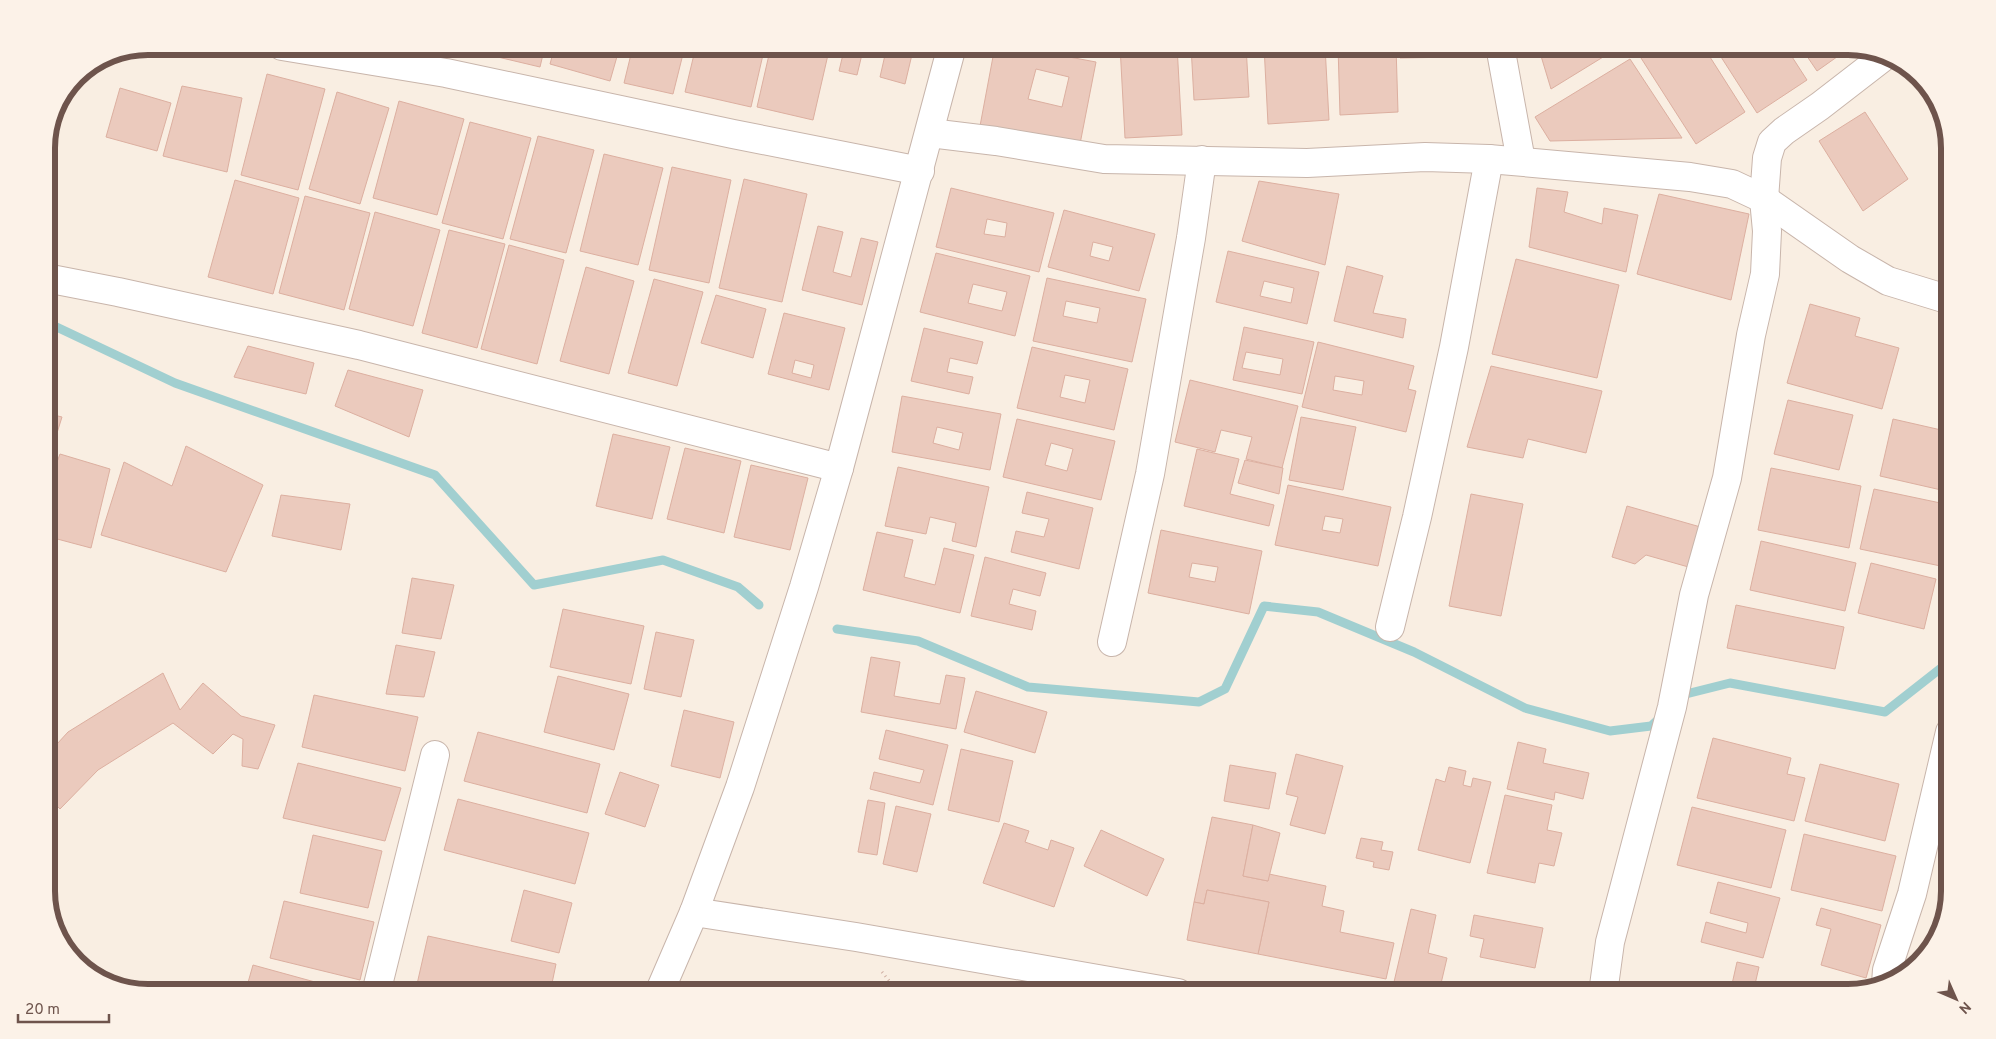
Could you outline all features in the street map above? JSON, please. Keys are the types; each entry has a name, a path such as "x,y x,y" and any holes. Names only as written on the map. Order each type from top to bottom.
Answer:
{"street":[{"path":"337,55 446,73 733,134 920,171"},
{"path":"663,984 694,912 740,787 804,587 840,468 950,55"},
{"path":"1502,55 1520,162"},
{"path":"1604,984 1610,942 1672,707 1694,595 1727,478 1751,335 1764,274 1767,231 1764,199 1767,158 1772,142 1784,131 1879,60"},
{"path":"930,133 996,141 1104,159 1307,163 1425,157 1489,159 1690,177 1732,184 1764,199 1850,259 1888,281 1941,297"},
{"path":"1390,627 1417,518 1454,347 1489,159"},
{"path":"1112,642 1150,474 1191,238 1202,160"},
{"path":"55,280 359,345 840,468"},
{"path":"378,984 435,755"},
{"path":"1887,976 1912,894 1941,770"},
{"path":"694,912 1126,984"}],"building":[{"path":"489,55 543,55 540,67"},
{"path":"552,55 617,55 610,81 550,64"},
{"path":"631,55 683,55 673,94 624,83"},
{"path":"694,55 763,55 751,107 685,92"},
{"path":"769,55 828,55 813,120 757,107"},
{"path":"843,55 862,55 857,75 839,71"},
{"path":"885,55 912,55 905,84 880,77"},
{"path":"993,55 1058,55 1096,62 1080,144 980,126","holes":["1036,69 1069,77 1062,107 1028,99"]},
{"path":"1120,55 1178,55 1182,135 1125,138"},
{"path":"1192,55 1247,55 1249,97 1194,100"},
{"path":"1264,55 1325,55 1329,120 1268,124"},
{"path":"1338,55 1396,55 1398,112 1340,115"},
{"path":"1400,55 1456,55 1456,57 1400,58"},
{"path":"1541,55 1606,55 1551,89"},
{"path":"1646,55 1709,55 1745,112 1696,144 1641,58"},
{"path":"1720,55 1791,55 1807,80 1757,113"},
{"path":"1806,55 1840,55 1817,71"},
{"path":"1630,59 1682,138 1550,141 1535,117"},
{"path":"267,74 325,89 298,190 241,175"},
{"path":"182,86 242,98 227,172 163,156"},
{"path":"120,88 171,103 157,151 106,137"},
{"path":"337,92 389,108 360,204 309,189"},
{"path":"399,101 464,119 437,215 373,198"},
{"path":"1865,112 1908,179 1863,211 1819,141"},
{"path":"470,122 531,138 503,239 442,223"},
{"path":"538,136 594,150 566,253 510,239"},
{"path":"604,154 663,168 638,265 580,251"},
{"path":"672,167 731,180 709,283 649,270"},
{"path":"744,179 807,194 782,302 719,288"},
{"path":"235,180 299,198 273,294 208,277"},
{"path":"1259,181 1339,194 1325,265 1242,241"},
{"path":"951,188 1054,213 1039,272 936,247","holes":["987,219 1007,223 1005,237 984,234"]},
{"path":"1537,188 1568,192 1564,212 1602,224 1604,208 1638,215 1626,272 1529,247"},
{"path":"1659,194 1749,214 1731,300 1637,274"},
{"path":"305,196 370,213 344,310 279,293"},
{"path":"1064,210 1155,234 1139,291 1048,267","holes":["1093,242 1113,247 1109,261 1090,256"]},
{"path":"375,212 440,230 413,326 349,309"},
{"path":"818,226 843,232 833,272 851,277 861,238 878,242 862,305 802,290"},
{"path":"449,230 505,244 477,348 422,333"},
{"path":"509,245 564,260 537,364 481,349"},
{"path":"1228,251 1319,272 1307,324 1216,302","holes":["1264,281 1294,288 1291,303 1260,296"]},
{"path":"936,253 1030,276 1015,336 920,312","holes":["973,284 1007,292 1002,311 968,303"]},
{"path":"1516,259 1619,285 1597,378 1492,354"},
{"path":"1347,266 1383,276 1373,313 1406,319 1403,338 1334,321"},
{"path":"586,267 634,281 609,374 560,361"},
{"path":"1047,278 1146,299 1132,362 1033,341","holes":["1066,301 1100,308 1097,323 1063,316"]},
{"path":"654,279 703,292 677,386 628,373"},
{"path":"716,295 766,309 753,358 701,343"},
{"path":"1810,304 1860,318 1855,336 1899,348 1882,409 1787,383"},
{"path":"784,313 845,328 829,390 768,374","holes":["795,360 814,365 811,378 792,373"]},
{"path":"1244,327 1314,342 1302,394 1233,380","holes":["1246,352 1283,359 1280,375 1242,368"]},
{"path":"924,328 983,342 977,364 950,358 947,372 973,377 969,394 911,381"},
{"path":"1318,342 1414,366 1408,389 1416,391 1406,432 1302,407","holes":["1335,376 1364,381 1362,395 1333,390"]},
{"path":"248,346 314,363 306,394 234,377"},
{"path":"1032,347 1128,369 1114,430 1017,408","holes":["1065,375 1090,380 1085,403 1060,397"]},
{"path":"1491,366 1602,391 1586,453 1528,439 1523,458 1467,447"},
{"path":"348,370 423,390 409,437 335,406"},
{"path":"1190,380 1298,406 1282,468 1246,459 1252,437 1221,430 1215,452 1175,442"},
{"path":"902,396 1001,414 990,470 892,452","holes":["937,427 963,433 959,450 933,443"]},
{"path":"1788,400 1853,415 1839,470 1774,454"},
{"path":"55,415 62,417 55,439"},
{"path":"1301,417 1356,427 1343,490 1289,480"},
{"path":"1017,419 1115,441 1101,500 1003,477","holes":["1051,443 1073,449 1067,471 1045,465"]},
{"path":"1893,419 1941,430 1941,490 1880,476"},
{"path":"613,434 670,447 652,519 596,506"},
{"path":"186,446 263,485 226,572 101,535 124,462 172,486"},
{"path":"685,448 741,461 724,533 667,519"},
{"path":"1197,449 1239,459 1230,494 1274,505 1269,526 1184,506"},
{"path":"60,454 110,469 91,548 55,538 55,467"},
{"path":"1245,460 1283,468 1279,494 1238,483"},
{"path":"751,465 808,478 790,550 734,537"},
{"path":"898,467 989,487 976,547 952,541 956,523 930,517 926,534 885,526"},
{"path":"1771,468 1861,486 1849,548 1758,530"},
{"path":"1288,485 1391,507 1378,566 1275,545","holes":["1325,516 1343,519 1340,533 1322,530"]},
{"path":"1874,489 1941,503 1941,566 1860,549"},
{"path":"1027,492 1093,508 1079,569 1011,552 1016,531 1044,537 1049,519 1022,513"},
{"path":"1471,494 1523,504 1501,616 1449,606"},
{"path":"281,495 350,504 341,550 272,536"},
{"path":"1627,506 1704,528 1692,568 1646,555 1635,564 1612,557"},
{"path":"1161,530 1262,551 1249,614 1148,593","holes":["1192,563 1218,567 1215,582 1189,577"]},
{"path":"877,532 913,540 904,577 935,585 944,548 974,555 960,613 863,590"},
{"path":"1761,541 1856,563 1845,611 1750,590"},
{"path":"985,557 1046,573 1040,596 1013,589 1009,604 1036,611 1032,630 971,616"},
{"path":"1871,563 1936,579 1924,629 1858,613"},
{"path":"412,578 454,585 441,639 402,633"},
{"path":"1736,605 1844,627 1835,669 1727,648"},
{"path":"563,609 644,626 631,684 550,667"},
{"path":"656,632 694,640 681,697 644,689"},
{"path":"396,645 435,652 424,697 386,694"},
{"path":"871,657 900,662 894,696 940,704 946,675 965,678 956,729 861,712"},
{"path":"163,673 180,710 203,683 241,716 275,725 258,769 242,766 243,739 233,734 213,754 173,723 98,770 60,809 55,804 55,746 68,732"},
{"path":"558,676 629,694 614,750 544,732"},
{"path":"976,691 1047,712 1035,753 964,732"},
{"path":"314,695 418,717 405,771 302,747"},
{"path":"684,710 734,722 720,778 671,766"},
{"path":"886,730 948,745 933,805 870,789 874,772 920,783 924,770 879,759"},
{"path":"478,732 600,764 587,813 464,781"},
{"path":"1713,738 1791,758 1787,774 1805,778 1794,821 1697,798"},
{"path":"1518,742 1546,749 1543,763 1589,773 1583,799 1555,792 1554,800 1507,789"},
{"path":"961,749 1013,761 999,822 948,810"},
{"path":"1296,754 1343,766 1325,834 1290,825 1298,797 1286,794"},
{"path":"298,763 401,788 385,841 283,818"},
{"path":"1820,764 1899,784 1885,841 1805,821"},
{"path":"1230,765 1276,773 1269,809 1224,801"},
{"path":"1449,767 1466,771 1463,785 1471,787 1473,778 1491,782 1470,863 1418,850 1436,779 1445,782"},
{"path":"620,772 659,785 645,827 605,814"},
{"path":"1505,795 1552,805 1547,830 1562,833 1554,866 1539,863 1535,883 1487,873"},
{"path":"458,799 589,833 575,884 444,850"},
{"path":"868,800 885,803 877,855 858,852"},
{"path":"896,806 931,814 917,872 883,864"},
{"path":"1692,807 1786,830 1771,888 1677,865"},
{"path":"1212,817 1253,825 1243,876 1268,881 1269,874 1326,886 1322,906 1344,911 1340,932 1394,943 1386,979 1258,954 1269,902 1207,890 1204,904 1194,902"},
{"path":"1004,823 1029,831 1025,842 1048,850 1051,840 1074,848 1054,907 983,883"},
{"path":"1253,825 1280,833 1268,881 1243,876"},
{"path":"1101,830 1164,859 1147,896 1084,866"},
{"path":"1804,834 1896,856 1882,911 1791,890"},
{"path":"313,835 382,851 368,908 300,893"},
{"path":"1361,838 1383,842 1381,850 1393,852 1389,870 1373,867 1374,862 1356,858"},
{"path":"1718,882 1780,898 1763,958 1701,942 1706,922 1746,933 1748,923 1710,913"},
{"path":"524,890 572,903 559,953 511,941"},
{"path":"1207,890 1269,902 1258,954 1187,940 1194,902 1204,904"},
{"path":"284,901 374,922 360,980 270,958"},
{"path":"1821,908 1881,925 1866,978 1821,965 1831,929 1816,925"},
{"path":"1411,909 1436,915 1428,953 1447,958 1441,984 1403,984 1394,982"},
{"path":"1474,915 1543,928 1535,968 1480,957 1484,939 1470,936"},
{"path":"428,936 556,964 552,984 417,984"},
{"path":"1737,962 1759,967 1755,984 1732,984"},
{"path":"253,965 322,984 248,984"}],"waterway":[{"path":"55,326 175,383 435,475 534,585 663,560 738,587 759,605"},
{"path":"837,629 918,641 1028,687 1199,702 1225,689 1264,606 1318,612 1414,652 1525,708 1610,731 1651,726 1662,716"},
{"path":"1679,701 1686,694 1730,683 1885,712 1941,668"}]}
